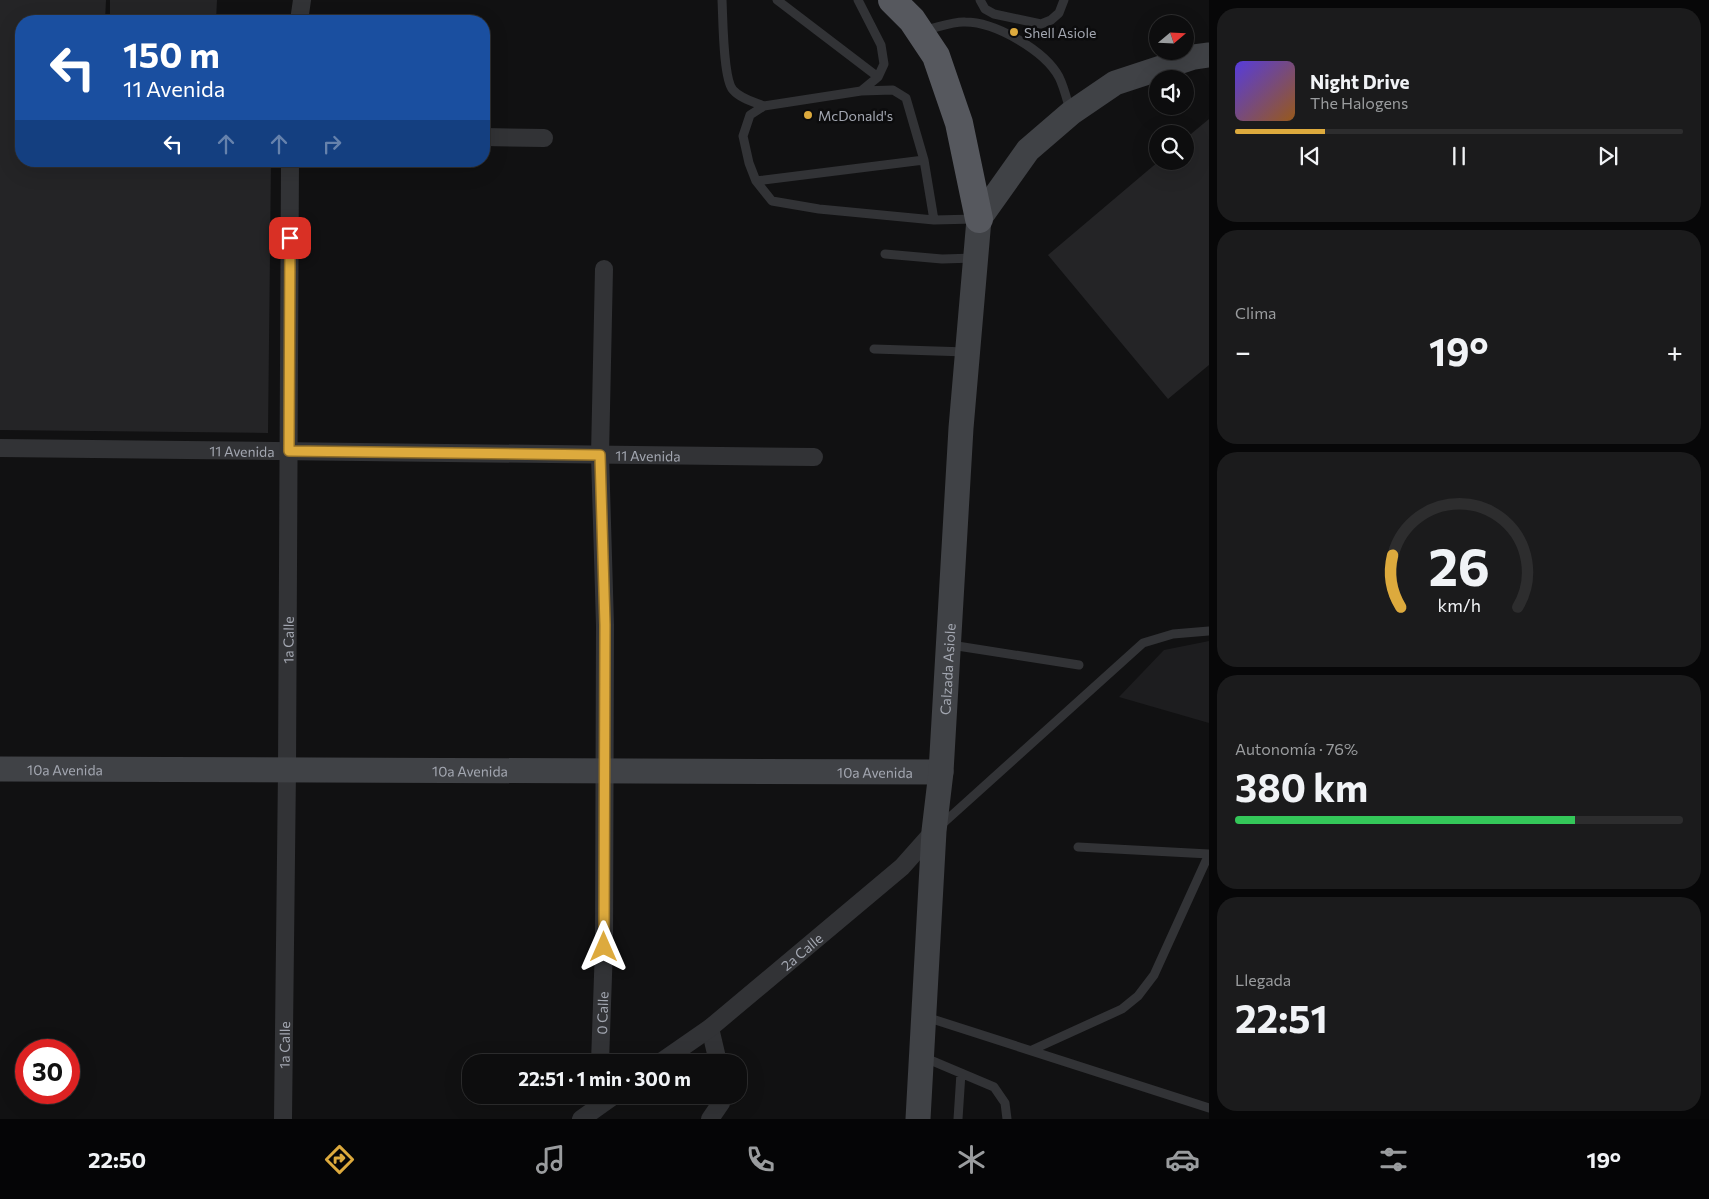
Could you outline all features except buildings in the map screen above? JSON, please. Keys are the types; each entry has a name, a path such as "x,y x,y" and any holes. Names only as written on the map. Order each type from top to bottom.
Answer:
{"highway":[{"path":"892,0 912,20 936,56 959,123 978,219"}],"main road":[{"path":"978,219 1028,150 1071,113 1115,83 1194,56 1209,55"},
{"name":"Calzada Asiole","path":"918,1119 934,831 941,772 961,428 978,219"},
{"name":"10a Avenida","path":"0,769 941,772"}],"street":[{"path":"300,15 302,0"},
{"path":"490,136 544,138"},
{"name":"1a Calle","path":"283,1119 290,167"},
{"name":"0 Calle","path":"600,1054 604,947 605,772 605,625 600,455 604,269"},
{"name":"11 Avenida","path":"0,448 814,458"},
{"name":"2a Calle","path":"673,1054 710,1028 902,867 934,831"},
{"path":"710,1028 716,1054"},
{"path":"580,1119 596,1104"},
{"path":"710,1119 720,1104"}],"lane":[{"path":"722,0 726,67 731,88 739,96 764,106"},
{"path":"777,0 878,77"},
{"path":"858,0 881,45 884,64 878,77 861,91"},
{"path":"980,0 985,9 994,14 1041,24 1051,20 1059,13 1064,0"},
{"path":"1014,37 1019,20"},
{"path":"919,31 965,22 993,27 1014,37 1040,55 1059,77 1071,113"},
{"path":"934,220 924,160 906,98 893,90 861,91 764,106 750,115 743,136 749,163 756,181 772,201 819,209 934,220 978,219"},
{"path":"756,181 924,160"},
{"path":"884,254 942,259 975,258"},
{"path":"874,350 967,352"},
{"path":"934,831 1143,643 1173,634 1209,631"},
{"path":"948,644 1079,666"},
{"path":"1032,1050 1122,1009 1138,996 1154,976 1209,854 1078,848"},
{"path":"924,1016 1209,1108"},
{"path":"921,1056 994,1087 1005,1103 1006,1119"},
{"path":"958,1119 961,1073"}],"shaded area":[{"path":"1209,641 1209,723 1119,697 1164,650"}],"place":[{"name":"Shell Asiole","path":"1014,32"},
{"name":"McDonald's","path":"808,115"}],"route":[{"path":"290,238 289,451 600,455 605,625 604,947"}]}
